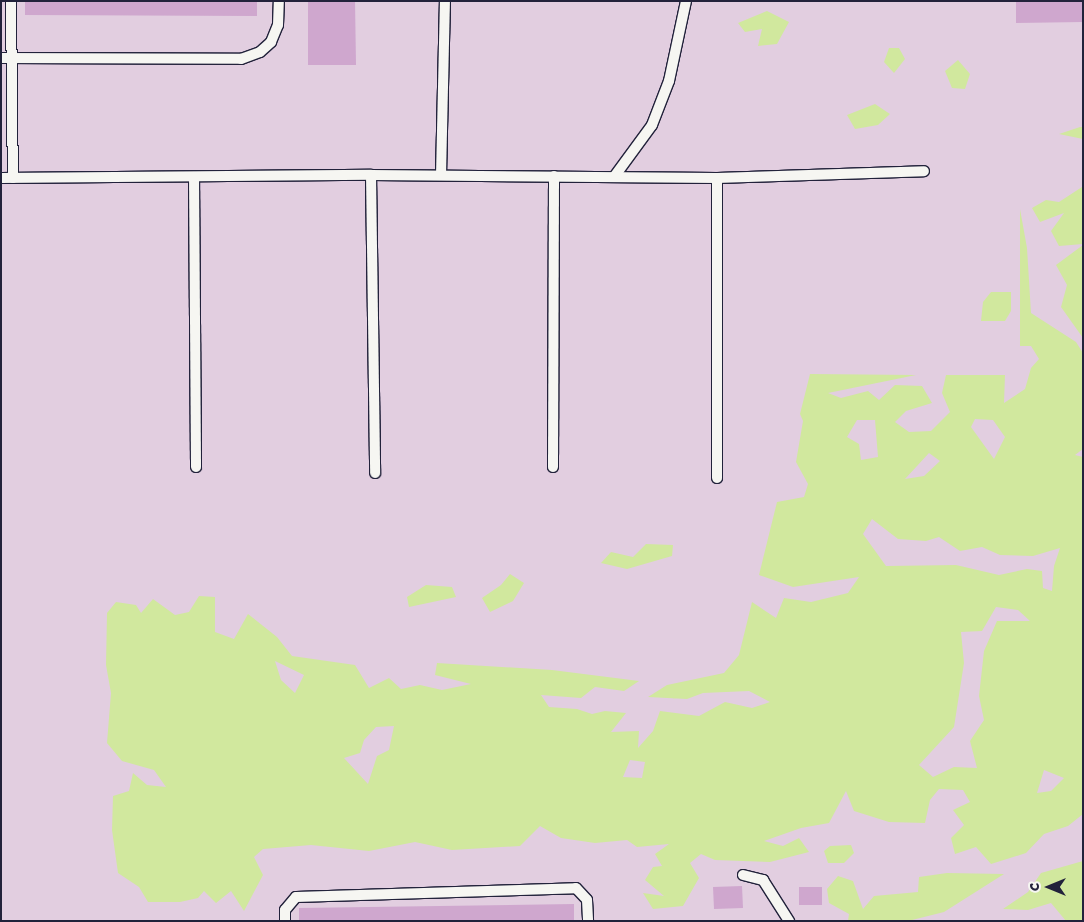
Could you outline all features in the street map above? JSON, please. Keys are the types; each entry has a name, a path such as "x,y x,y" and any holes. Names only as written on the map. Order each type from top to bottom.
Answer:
{"lane":[{"path":"11,1 7,58 13,178"},
{"path":"7,58 241,59 260,52 271,42 278,25 279,1"},
{"path":"441,175 445,1"},
{"path":"614,177 652,125 669,81 686,1"},
{"path":"1,178 371,175 717,178 924,170"},
{"path":"371,175 375,472"},
{"path":"553,467 554,176"},
{"path":"194,177 196,467"},
{"path":"717,178 717,478"},
{"path":"744,875 763,880 789,921"},
{"path":"285,921 285,910 296,897 576,888 587,900 588,921"}],"shaded area":[{"path":"1,1 1083,1 1083,921 1,921"}],"green space":[{"path":"767,11 789,22 777,44 758,46 762,29 745,32 738,23"},
{"path":"889,48 899,48 905,59 894,73 884,62"},
{"path":"958,60 970,74 965,89 952,88 945,71"},
{"path":"875,104 890,114 878,125 855,129 847,115"},
{"path":"1083,127 1083,139 1059,134"},
{"path":"1083,181 1083,244 1059,246 1051,231 1064,213 1040,222 1032,208 1046,200 1059,202 1082,187"},
{"path":"1020,209 1027,248 1031,313 1076,342 1083,353 1083,449 1075,455 1083,457 1083,814 1068,826 1044,834 1026,853 991,864 976,847 955,854 951,838 964,825 953,810 970,802 963,790 939,789 930,800 925,823 889,822 854,811 846,791 829,823 801,828 764,841 783,846 799,838 809,852 770,862 715,860 701,854 690,863 699,878 683,906 653,909 643,893 664,896 645,880 653,867 662,866 655,854 669,844 637,847 627,840 595,843 561,838 540,826 520,846 452,850 415,842 369,851 311,845 263,849 254,857 263,875 244,911 231,891 216,903 204,891 198,898 180,902 148,902 139,887 118,873 112,830 113,796 129,791 133,773 147,785 166,787 154,770 122,761 107,743 111,693 106,665 107,613 116,602 136,605 141,613 153,599 175,615 189,612 199,596 215,597 215,632 234,639 248,614 277,637 292,656 355,665 369,688 389,678 401,689 420,685 442,690 471,684 435,675 437,663 552,670 639,681 624,691 595,687 581,698 541,695 549,707 577,709 592,714 605,711 626,713 611,732 639,731 638,748 653,731 660,711 699,716 725,702 752,708 770,702 749,691 703,693 687,699 648,697 667,685 724,673 739,655 752,602 776,618 784,598 811,602 848,593 859,577 793,587 759,575 777,502 804,497 808,484 796,462 803,421 800,414 810,374 916,375 828,393 841,398 868,391 879,400 895,385 922,386 932,403 906,411 895,422 909,432 931,431 950,412 942,393 946,375 1005,375 1004,403 1025,389 1031,368 1039,359 1031,346 1020,346","holes":["975,419 993,420 1005,437 994,459 971,427","857,420 875,420 878,457 861,460 859,444 847,437","929,453 940,461 924,476 905,479","872,519 898,539 926,541 939,537 960,551 982,547 1000,555 1033,556 1060,548 1054,566 1052,591 1043,588 1042,571 1027,569 999,575 956,565 886,566 863,534","996,607 1018,610 1030,621 997,621 984,651 979,696 984,720 970,741 977,768 954,767 933,777 919,765 954,727 964,663 961,632 982,631","275,661 304,675 295,693 281,680","394,726 389,750 377,756 368,784 344,758 360,753 364,740 376,727","630,760 645,762 642,778 623,777","1044,770 1064,778 1051,791 1037,793"]},
{"path":"1083,245 1083,338 1061,307 1067,285 1056,265"},
{"path":"991,292 1011,292 1011,311 1005,321 981,321 983,302"},
{"path":"646,544 673,545 672,556 627,569 601,563 611,552 633,557"},
{"path":"510,574 524,583 513,601 490,612 482,598 501,585"},
{"path":"426,585 452,587 456,597 409,607 407,597"},
{"path":"851,845 854,853 844,863 828,863 824,851 830,846"},
{"path":"1083,861 1083,921 1066,921 1051,903 1028,910 1003,909 1028,892 1041,873"},
{"path":"947,873 1004,874 944,912 908,921 848,921 849,914 829,903 827,889 838,876 853,881 863,909 874,896 918,892 919,877"}],"building":[{"path":"25,1 257,1 257,16 25,15"},
{"path":"308,1 355,1 356,65 308,65"},
{"path":"1016,1 1083,1 1083,22 1016,23"},
{"path":"742,886 743,908 714,909 713,887"},
{"path":"799,887 822,887 822,905 799,905"},
{"path":"574,904 574,921 299,921 299,908"}]}
